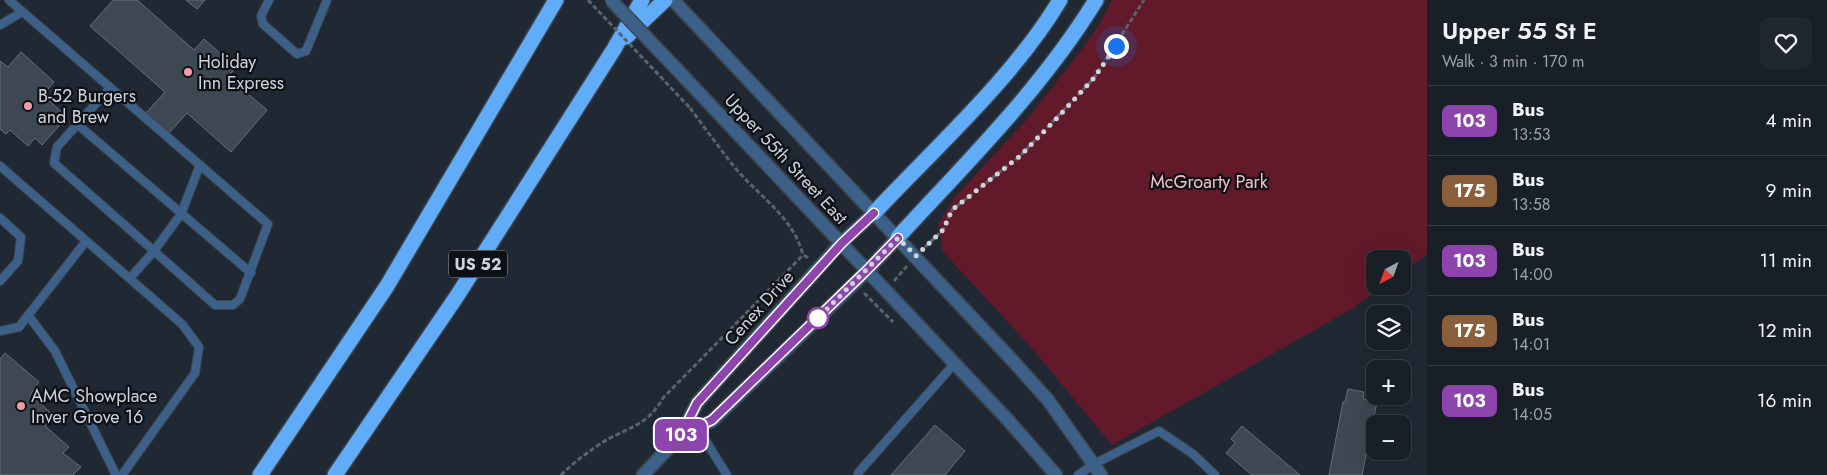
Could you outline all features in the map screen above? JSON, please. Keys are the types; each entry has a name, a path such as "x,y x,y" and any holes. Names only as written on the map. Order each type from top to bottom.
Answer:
{"highway":[{"path":"521,59 545,0"},
{"path":"260,475 387,286 556,0"},
{"name":"US 52","path":"335,475 457,296 614,49 642,0"},
{"path":"614,49 665,0"},
{"path":"874,213 998,81 1026,48 1060,0"},
{"path":"898,238 1022,102 1058,56 1096,0"}],"street":[{"name":"Upper 55th Street East","path":"611,0 842,243 1056,475"},
{"name":"Upper 55th Street East","path":"673,0 916,256 1048,400 1098,469"},
{"name":"Cenex Drive","path":"643,475 681,435 697,403 842,243 874,213"},
{"name":"Cenex Drive","path":"681,435 712,420 898,238"}],"lane":[{"path":"9,0 268,224 240,299 233,305 215,305 54,163 56,147 110,88"},
{"path":"269,0 261,16 263,24 297,54 306,51 327,0"},
{"path":"0,25 22,12"},
{"path":"77,124 251,273"},
{"path":"130,278 154,251 181,214 200,165"},
{"path":"0,166 182,324 199,347 195,373 122,475"},
{"path":"0,218 21,237 18,261 0,281"},
{"path":"0,331 19,327 86,241"},
{"path":"28,315 55,351 116,475"},
{"path":"858,473 954,363"},
{"path":"697,428 727,475"},
{"path":"1078,475 1098,469 1158,432 1193,454 1215,475"}],"path":[{"path":"588,0 690,108"},
{"path":"876,305 916,256 943,230 952,210 1020,156 1094,78 1144,0"},
{"path":"561,475 607,440 639,425 655,412 664,398 803,255"}],"green space":[{"name":"McGroarty Park","path":"1112,0 1427,0 1427,254 1411,266 1411,250 1366,250 1366,295 1371,295 1355,307 1112,445 1029,345 943,252 938,224 954,198 1028,118 1099,25"}],"building":[{"name":"Holiday Inn Express","path":"113,0 137,0 194,50 204,39 236,67 228,77 267,110 231,152 187,113 169,133 146,113 165,92 90,26"},
{"path":"186,0 205,0 197,9"},
{"name":"B-52 Burgers and Brew","path":"21,52 54,82 43,95 67,117 42,145 35,138 28,146 10,130 6,134 0,129 0,61 8,67"},
{"name":"AMC Showplace Inver Grove 16","path":"5,353 39,382 30,395 56,417 45,426 69,447 63,453 81,467 73,475 0,475 0,359"},
{"path":"1348,389 1364,392 1363,399 1366,400 1366,405 1376,405 1374,415 1366,415 1366,456 1362,475 1329,475 1343,402 1345,402"},
{"path":"935,425 965,451 945,475 891,475"},
{"path":"1242,426 1300,475 1252,475 1226,453 1235,443 1231,439"}],"bus line":[{"name":"103","path":"874,213 842,243 697,403 681,435 712,420 898,238"}],"place":[{"name":"Holiday Inn Express","path":"188,72"},
{"name":"B-52 Burgers and Brew","path":"28,106"},
{"name":"AMC Showplace Inver Grove 16","path":"21,406"}],"route":[{"path":"818,318 813,323 867,270 898,238 916,256 943,230 952,210 1020,156 1058,117 1094,78 1116,46"}]}
